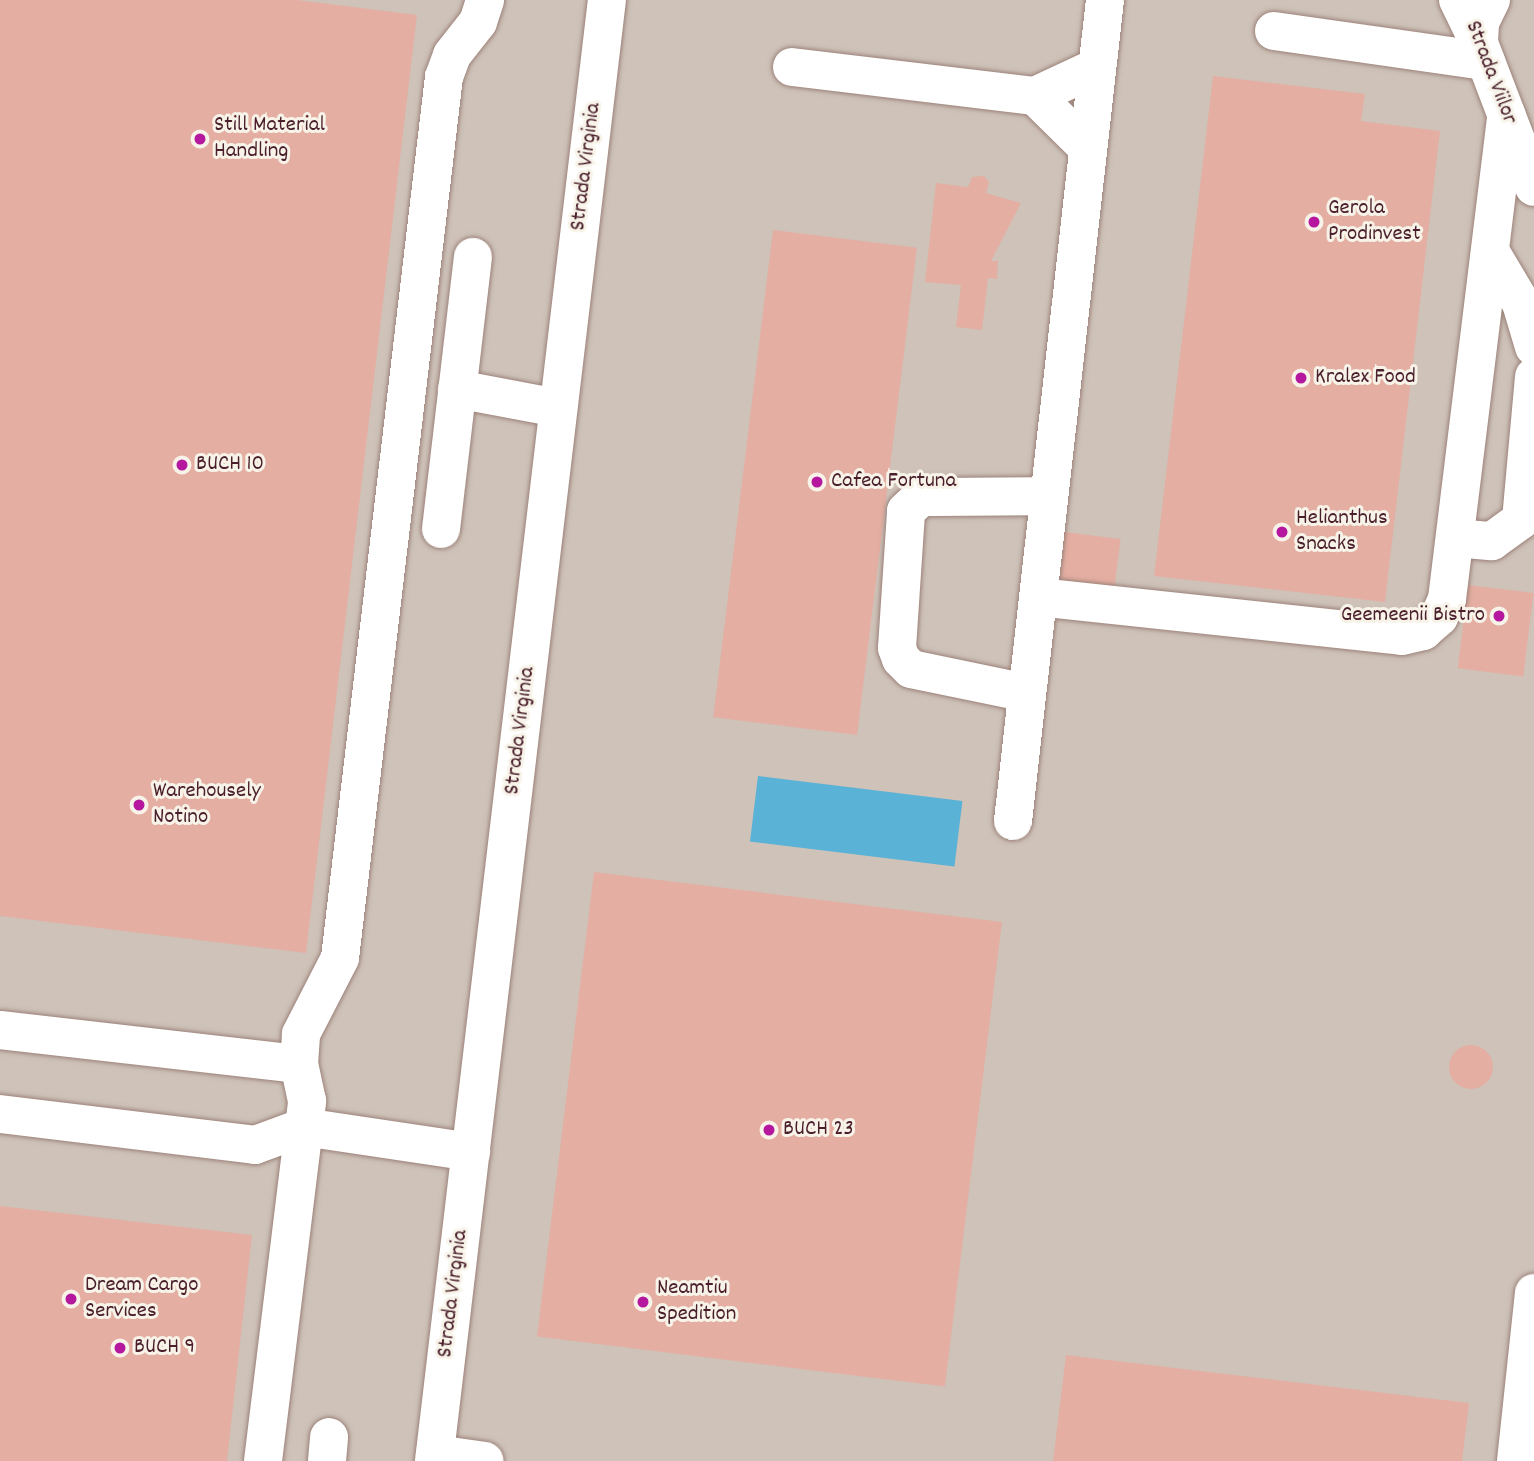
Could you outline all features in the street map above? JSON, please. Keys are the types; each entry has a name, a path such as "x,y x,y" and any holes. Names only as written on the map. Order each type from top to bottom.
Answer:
{"street":[{"path":"263,1461 307,1101 299,1064 308,1014 340,958 444,77 452,55 478,22 485,0"},
{"name":"Strada Virginia","path":"434,1458 607,0"},
{"path":"1013,821 1105,0"},
{"name":"Strada Viilor","path":"1458,0 1483,52 1534,187"},
{"path":"1274,31 1483,52 1480,23 1491,0"},
{"path":"792,67 1035,96 1097,67"},
{"path":"1035,96 1088,148"},
{"path":"1038,597 1402,636 1423,631 1439,617 1447,599 1506,114"},
{"path":"1490,251 1521,303 1534,347"},
{"path":"441,530 472,257"},
{"path":"1455,538 1492,541 1521,520 1534,377"},
{"path":"457,389 558,408"},
{"path":"1027,693 911,669 901,659 897,648 906,512 921,497 1049,496"},
{"path":"0,1030 299,1064"},
{"path":"0,1114 255,1145 304,1128 471,1152"},
{"path":"1516,1461 1534,1293"},
{"path":"434,1458 485,1461"}],"shaded area":[{"path":"0,0 1534,0 1534,1461 0,1461"}],"water":[{"path":"758,776 962,801 954,867 750,842"}],"building":[{"name":"BUCH 10","path":"0,0 297,0 417,15 306,953 0,916"},
{"path":"1213,76 1365,94 1361,121 1440,131 1385,602 1154,576"},
{"path":"984,176 989,182 986,193 1021,203 991,261 998,261 997,279 988,278 982,330 956,327 961,285 925,282 936,183 968,187 972,177"},
{"name":"Cafea Fortuna","path":"773,230 917,248 857,735 713,717"},
{"path":"1064,532 1121,539 1114,590 1058,583"},
{"name":"Geemeenii Bistro","path":"1468,585 1534,593 1523,676 1458,668"},
{"name":"BUCH 23","path":"594,872 1002,922 945,1387 537,1337"},
{"path":"1471,1045 1480,1046 1487,1051 1492,1058 1492,1076 1487,1083 1480,1088 1471,1089 1462,1088 1455,1083 1450,1076 1449,1067 1450,1058 1455,1051 1462,1046"},
{"name":"BUCH 9","path":"0,1206 252,1235 227,1461 0,1461"},
{"path":"1066,1355 1469,1403 1462,1461 1053,1461"}],"place":[{"name":"Still Material Handling","path":"200,139"},
{"name":"Gerola Prodinvest","path":"1314,222"},
{"name":"Kralex Food","path":"1301,378"},
{"name":"BUCH 10","path":"182,465"},
{"name":"Cafea Fortuna","path":"817,482"},
{"name":"Helianthus Snacks","path":"1282,532"},
{"name":"Geemeenii Bistro","path":"1499,616"},
{"name":"Warehousely Notino","path":"139,805"},
{"name":"BUCH 23","path":"769,1130"},
{"name":"Dream Cargo Services","path":"71,1299"},
{"name":"Neamtiu Spedition","path":"643,1302"},
{"name":"BUCH 9","path":"120,1348"}]}
